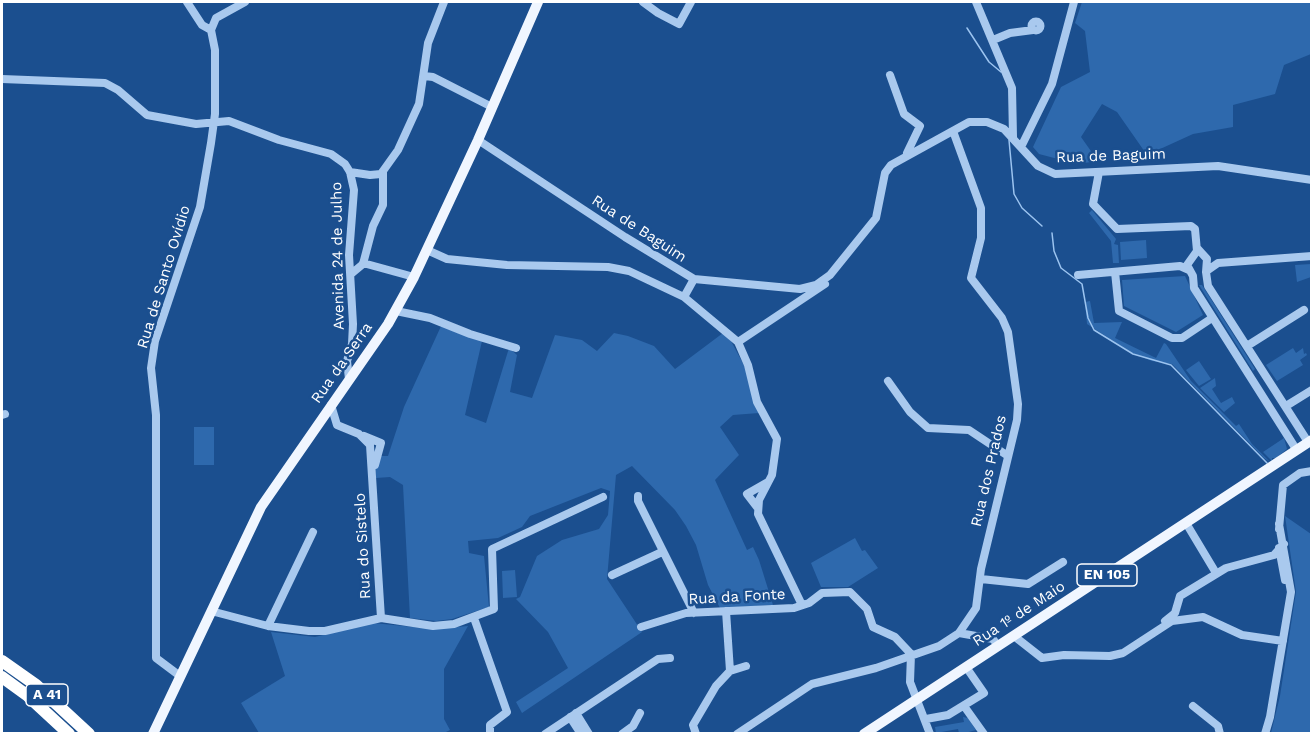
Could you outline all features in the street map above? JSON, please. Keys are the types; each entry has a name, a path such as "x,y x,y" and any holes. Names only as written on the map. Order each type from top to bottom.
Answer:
{"highway":[{"name":"A 41","path":"2,661 36,685 89,734"},
{"name":"A 41","path":"2,677 28,696 69,734"}],"main road":[{"name":"Rua da Serra","path":"153,734 261,507 396,311 414,277 478,141 538,2"},
{"name":"Rua 1º de Maio","path":"864,734 1310,441"}],"street":[{"path":"187,2 201,25 211,30 216,18 246,2"},
{"path":"350,172 381,174 398,150 419,104 428,43 444,2"},
{"path":"644,2 658,13 679,24 691,2"},
{"path":"976,2 1012,88 1013,137"},
{"path":"1021,147 1052,84 1074,2"},
{"name":"Rua de Santo Ovídio","path":"180,676 156,658 156,415 152,368 155,341 200,207 214,123 214,50 211,30"},
{"path":"993,40 1010,33 1033,30"},
{"path":"890,75 904,114 920,126 906,155"},
{"path":"424,76 433,77 492,107"},
{"name":"Avenida 24 de Julho","path":"2,79 105,83 118,90 147,115 196,124 229,121 279,140 331,154 345,164 350,172 354,190 349,255 353,324 352,344 347,361 349,379"},
{"name":"Rua de Baguim","path":"478,141 624,237 694,279 800,289 816,285 830,275 876,218 885,173 891,165 969,122 987,122 1004,129 1046,171 1055,174 1218,166 1311,180"},
{"name":"Rua dos Prados","path":"737,734 812,684 876,668 939,646 959,633 976,608 983,558 1018,404 1013,356 1002,318 971,278 981,238 981,208 953,131"},
{"path":"351,274 363,263 373,226 384,205 383,171"},
{"path":"1099,172 1093,202 1112,225 1120,230 1191,226 1195,229 1194,288 1296,449"},
{"path":"427,250 447,259 507,265 608,267 644,277 684,297 738,342 748,365 758,402 777,439 777,453 770,482 757,507"},
{"path":"1078,275 1194,261 1218,264 1311,256"},
{"path":"1194,261 1199,275 1218,264"},
{"path":"1194,261 1207,271"},
{"path":"363,263 414,277"},
{"path":"1207,271 1207,283 1310,441"},
{"path":"1115,272 1119,311 1172,338 1182,338 1212,318"},
{"path":"738,342 815,293 830,275"},
{"path":"684,297 694,279"},
{"path":"1247,346 1304,310"},
{"path":"396,311 430,318 470,334 516,348"},
{"path":"1248,375 1254,379 1259,378 1262,374 1260,367"},
{"path":"888,381 910,412 928,428 969,430 1008,456"},
{"path":"1260,392 1262,383 1272,385"},
{"path":"1286,406 1311,390"},
{"name":"Rua do Sistelo","path":"331,405 337,425 359,434 370,445 381,618"},
{"path":"1265,734 1270,717 1291,586 1281,548 1279,524 1283,485 1300,473 1311,471"},
{"path":"770,482 747,494 757,507 758,514 802,605"},
{"path":"638,496 638,501 662,552 694,613"},
{"path":"211,611 268,626 325,631 381,618 433,626 454,624 494,609 492,549 603,497"},
{"path":"1186,523 1216,573"},
{"path":"268,626 313,532"},
{"path":"1152,634 1175,613 1180,596 1216,573 1281,548"},
{"path":"612,575 662,552"},
{"path":"981,579 1028,584 1063,562"},
{"name":"Rua da Fonte","path":"641,627 660,619 694,613 802,605 822,592 850,592 867,609 873,627 895,637 911,654"},
{"path":"726,611 730,671"},
{"path":"1175,613 1193,618"},
{"path":"1014,636 1042,658 1064,655 1110,656 1123,652 1172,621 1203,617 1242,635 1283,641"},
{"path":"474,618 507,712"},
{"path":"959,633 993,639 998,646"},
{"path":"911,654 910,682 930,734"},
{"path":"545,734 658,659 670,658"},
{"path":"696,734 693,725 716,686 730,671 746,666"},
{"path":"926,719 948,715 984,693 966,667"},
{"path":"489,731 507,712 517,706"},
{"path":"964,706 984,734"},
{"path":"1193,706 1218,726 1220,734"},
{"path":"622,734 633,726 640,713"},
{"path":"573,715 581,734"},
{"path":"573,715 589,734"}],"shaded area":[{"path":"1082,2 1311,2 1311,54 1284,65 1275,94 1233,105 1233,127 1193,134 1147,155 1117,112 1102,104 1081,137 1098,161 1077,164 1039,154 1033,147 1061,87 1090,72 1085,31 1075,23"},
{"path":"1092,210 1116,239 1114,244 1118,245 1119,263 1113,263 1111,241 1089,213"},
{"path":"1146,240 1147,258 1121,260 1120,242"},
{"path":"1311,264 1311,277 1297,282 1295,265"},
{"path":"1185,276 1203,315 1176,332 1124,306 1122,280"},
{"path":"1199,285 1202,285 1255,369 1253,371"},
{"path":"1090,301 1094,323 1122,322 1115,338 1156,358 1164,343 1166,344 1191,381 1236,426 1239,424 1252,444 1270,462 1264,458 1172,364 1152,361 1132,353 1087,324 1085,302"},
{"path":"442,324 482,341 465,415 486,423 509,348 517,355 510,392 532,398 555,335 582,340 597,351 614,333 628,336 654,346 675,369 723,333 731,341 746,369 759,413 733,415 720,427 739,455 715,480 747,550 753,547 773,605 720,608 708,585 696,545 686,526 675,510 632,466 616,475 607,579 642,632 522,713 516,702 568,668 548,632 516,599 520,597 537,556 562,540 599,529 608,515 610,491 601,488 530,516 522,527 498,538 468,541 469,553 484,556 489,607 452,619 436,621 410,618 403,485 390,477 376,478 375,469 380,456 388,456 404,407"},
{"path":"1293,348 1296,353 1303,348 1304,354 1306,353 1307,355 1300,360 1303,365 1277,381 1266,365"},
{"path":"1199,361 1211,379 1199,386 1186,370"},
{"path":"1215,378 1216,386 1212,389 1221,403 1232,397 1235,403 1224,412 1200,388"},
{"path":"194,427 214,427 214,465 194,465"},
{"path":"1284,438 1287,449 1276,458 1272,458 1272,461 1263,452"},
{"path":"1285,516 1311,534 1311,733 1271,733 1280,696 1296,592"},
{"path":"855,538 862,551 865,550 878,568 848,587 821,587 811,563"},
{"path":"515,570 517,597 503,598 502,571"},
{"path":"373,623 434,629 468,626 444,669 444,719 450,730 444,733 259,733 241,703 285,676 271,632 315,637"},
{"path":"963,717 968,718 976,730 959,733 958,729 936,733 935,727 964,722"}],"waterway":[{"path":"967,28 989,62 1001,72"},
{"path":"1009,140 1014,194 1022,208 1042,226"},
{"path":"1052,233 1054,251 1061,268 1082,284 1088,318 1094,330 1133,354 1171,365 1267,463"}]}
